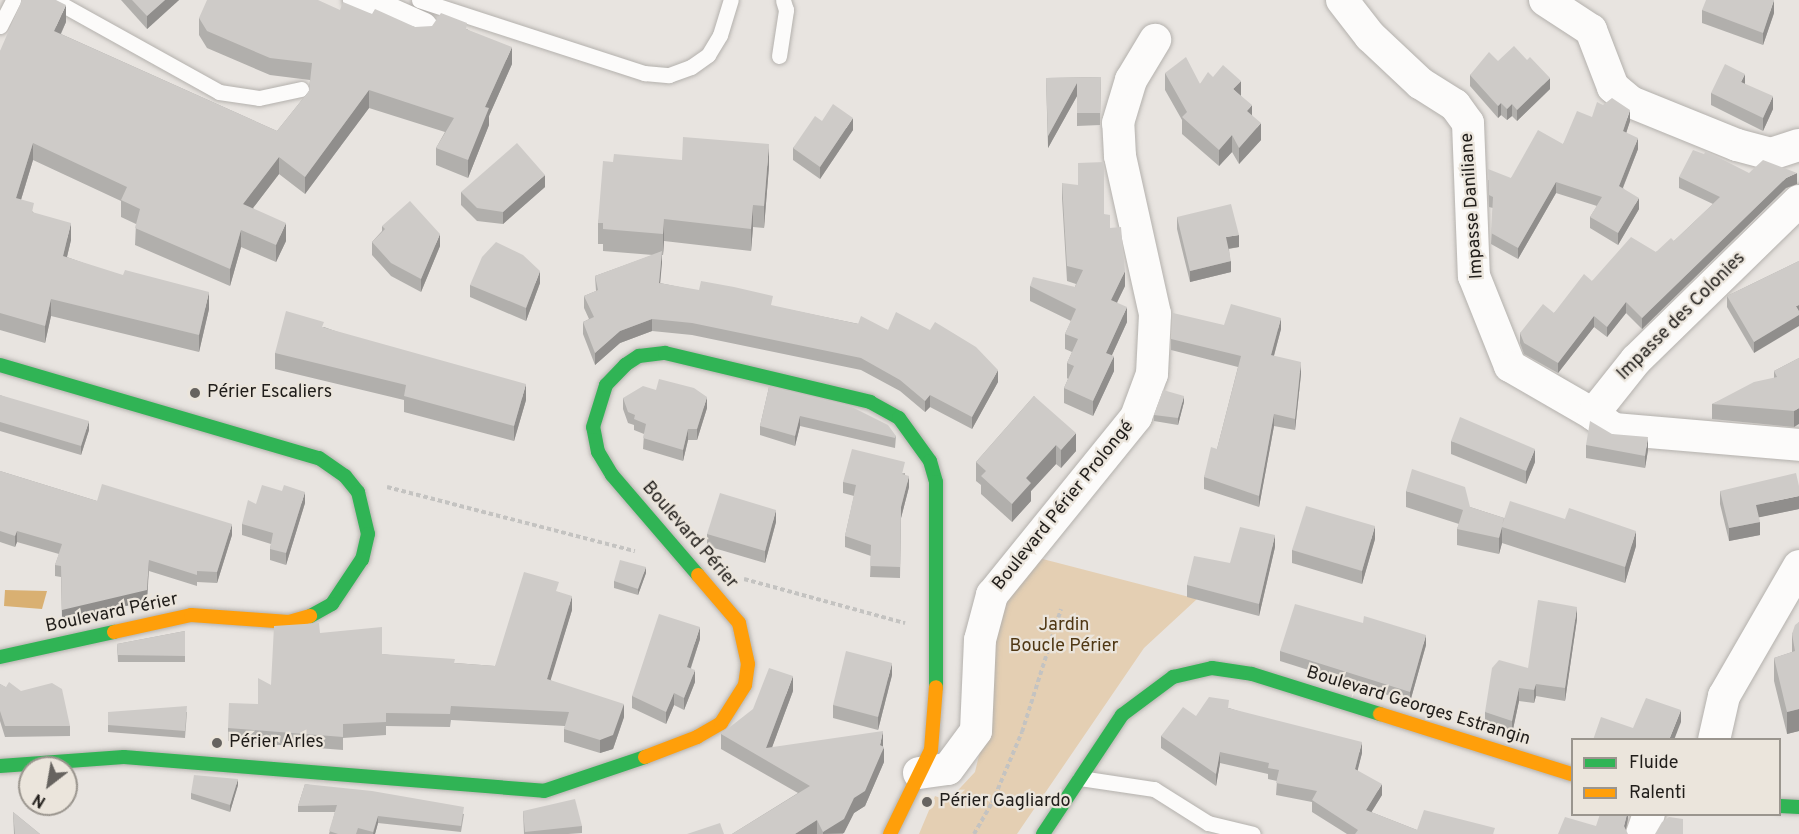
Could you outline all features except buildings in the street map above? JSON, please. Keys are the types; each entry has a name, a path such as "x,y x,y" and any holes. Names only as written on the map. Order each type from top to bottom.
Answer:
{"street":[{"path":"359,0 420,14"},
{"name":"Impasse Daniliane","path":"1342,0 1370,36 1420,83 1455,105 1468,123 1474,276 1510,366 1593,414"},
{"path":"1545,0 1591,30 1613,87 1631,102 1737,145 1772,154 1799,146"},
{"name":"Boulevard Périer Prolongé","path":"919,773 948,768 976,731 980,640 992,595 1136,417 1152,374 1155,315 1120,156 1118,123 1131,80 1155,40"},
{"name":"Impasse des Colonies","path":"1593,414 1636,360 1799,201"},
{"name":"Boulevard Périer","path":"0,766 124,757 544,791 570,785 697,737 720,723 745,685 748,663 739,623 612,475 598,453 593,427 606,385 625,365 639,356 665,353 870,402 899,418 930,461 936,482 936,714 931,750 890,834"},
{"name":"Boulevard Périer","path":"0,365 319,458 345,476 358,492 368,534 362,559 349,583 332,604 313,615 289,622 191,615 0,657"},
{"path":"1593,414 1614,429 1799,445"},
{"path":"1714,738 1724,696 1799,566"},
{"name":"Boulevard Georges Estrangin","path":"1080,778 1122,715 1173,677 1212,668 1252,674 1571,774"},
{"path":"1043,834 1080,778"},
{"path":"1781,806 1799,807"},
{"path":"1642,834 1647,816"}],"lane":[{"path":"0,26 13,0"},
{"path":"54,0 219,92 259,98 301,88"},
{"path":"420,14 645,73 669,75 691,68 708,55 720,35 731,0"},
{"path":"779,56 786,10 783,0"},
{"path":"1080,778 1154,789 1208,823 1253,834"}],"path":[{"path":"974,834 992,803 1022,732 1061,609"}],"green space":[{"name":"Jardin Boucle Périer","path":"1035,557 1197,599 1144,648 1017,834 919,834 935,796 948,801 975,772 985,730 987,665 1002,601"}],"shaded area":[{"path":"5,590 47,591 42,609 4,606"}],"traffic: fast":[{"path":"698,575 612,475 598,452 593,427 606,385 625,365 639,356 665,353 870,402 899,418 930,461 936,482 936,687"},
{"path":"0,365 319,458 345,476 358,492 368,534 362,559 332,604 310,616"},
{"path":"0,657 114,632"},
{"path":"1043,834 1122,715 1173,677 1212,668 1252,674 1380,714"},
{"path":"0,766 124,757 544,791 645,757"},
{"path":"1781,806 1799,807"}],"traffic: slow":[{"path":"645,757 697,737 721,723 745,685 748,664 739,623 698,575"},
{"path":"114,632 191,615 289,622 310,616"},
{"path":"890,834 931,750 936,687"},
{"path":"1380,714 1571,774"}],"place":[{"name":"Périer Escaliers","path":"195,393"},
{"name":"Périer Arles","path":"217,743"},
{"name":"Périer Gagliardo","path":"927,802"}]}
